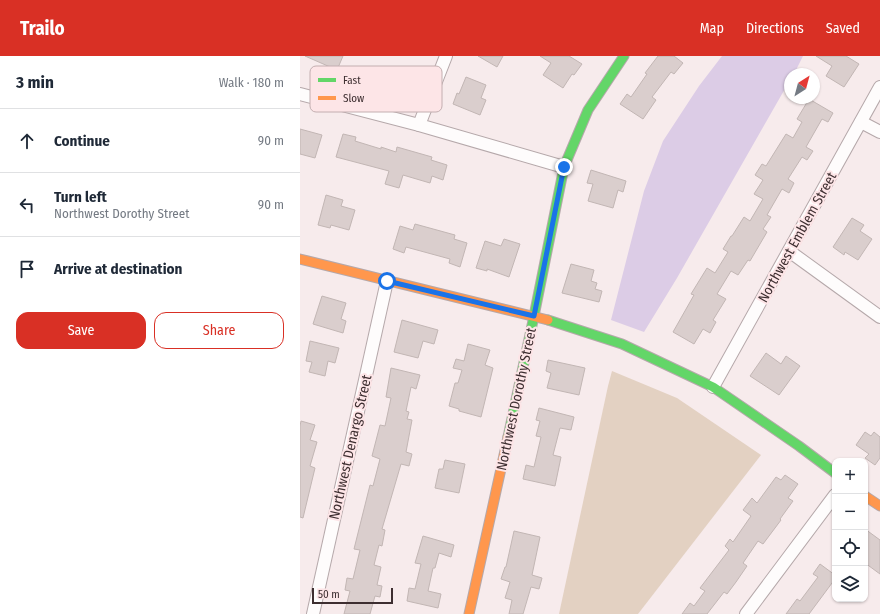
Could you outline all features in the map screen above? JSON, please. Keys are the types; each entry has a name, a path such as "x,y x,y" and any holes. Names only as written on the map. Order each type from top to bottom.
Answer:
{"street":[{"path":"442,66 446,56"},
{"name":"Northwest Dorothy Street","path":"469,614 534,316 564,167 588,110 624,56"},
{"name":"Northwest Emblem Street","path":"713,387 880,87"},
{"path":"300,94 310,97"},
{"path":"369,112 564,167"},
{"path":"419,125 424,112"},
{"path":"861,122 880,132"},
{"path":"789,251 880,317"},
{"path":"300,259 534,316 622,344 713,387 799,446 832,471"},
{"name":"Northwest Denargo Street","path":"313,614 387,281"},
{"path":"868,498 880,506"},
{"path":"746,614 832,499"}],"shaded area":[{"path":"722,56 803,56 797,68 784,68 784,91 677,278 644,332 611,320 644,191 663,141 699,86"},
{"path":"612,371 677,398 761,455 638,614 559,614 608,386"}],"building":[{"path":"305,56 343,56 339,66 328,66"},
{"path":"478,56 503,56 497,67"},
{"path":"540,56 569,56 582,64 574,75 572,74 563,88 543,75 551,63"},
{"path":"658,56 674,56 683,63 674,74 671,72 652,97 656,100 643,119 620,104 627,94 631,97 647,74 645,73"},
{"path":"816,56 846,56 859,64 844,87 826,76 832,66"},
{"path":"466,77 486,85 481,98 486,100 480,115 453,104"},
{"path":"806,104 818,104 833,113 828,122 822,119 806,147 813,151 807,160 802,157 788,179 794,183 789,193 782,189 767,215 771,217 763,229 767,232 750,261 748,260 738,275 731,271 717,294 726,299 713,320 716,322 710,333 703,329 694,344 673,332 694,295 691,294 707,268 715,273 728,252 723,249 731,236 744,217 750,221 763,199 754,194 763,180 755,175 762,164 766,166 786,134 793,138 802,122 797,119"},
{"path":"300,129 322,135 315,158 300,154"},
{"path":"343,134 356,137 355,141 381,149 381,147 396,152 397,147 432,157 431,160 447,165 443,180 432,176 430,183 403,175 399,188 385,184 389,171 336,157"},
{"path":"591,170 626,181 623,192 618,190 613,208 588,201 593,184 587,183"},
{"path":"326,195 343,200 341,206 355,210 349,230 331,225 330,228 318,225"},
{"path":"852,218 864,225 860,231 872,239 858,260 845,252 844,255 833,247"},
{"path":"415,224 455,235 454,239 467,243 460,267 449,263 450,259 406,247 404,253 393,249 400,226 413,230"},
{"path":"504,239 520,244 509,277 487,269 487,271 476,268 485,241 501,246"},
{"path":"571,264 594,270 591,281 597,283 595,289 602,291 599,302 562,293"},
{"path":"322,296 346,303 341,319 346,321 343,333 313,324"},
{"path":"402,320 438,330 434,344 423,341 418,358 394,352"},
{"path":"310,341 339,348 335,363 328,361 325,376 309,372 312,362 306,361"},
{"path":"468,344 490,350 485,365 493,368 481,417 459,411 459,409 449,406 455,383 458,383 462,370 453,368 456,359 464,361"},
{"path":"766,353 781,364 786,356 800,366 779,395 750,376"},
{"path":"548,360 585,368 579,395 547,388 551,373 546,371"},
{"path":"391,368 420,375 416,389 411,387 406,411 409,412 407,419 412,420 406,452 412,454 409,466 401,464 382,529 385,530 382,546 379,545 374,565 381,567 377,585 382,586 380,597 375,596 370,614 344,614 350,591 345,590 347,578 353,579 360,550 354,549 370,485 373,486 380,459 372,456 380,425 385,426 391,398 386,397"},
{"path":"539,408 574,417 571,430 560,428 553,455 561,457 555,486 523,479 526,465 534,467 541,437 536,436 540,421 536,420"},
{"path":"301,421 315,425 310,440 317,442 310,466 315,468 303,518 300,517"},
{"path":"865,432 871,436 874,432 880,437 880,458 875,465 868,460 868,458 865,458 869,454 856,445"},
{"path":"445,460 465,464 459,493 435,488 439,469 443,469"},
{"path":"785,475 798,484 788,498 793,501 763,544 758,541 743,563 747,566 736,582 727,594 724,592 707,614 682,614 690,603 694,606 705,591 700,588 729,550 725,546 730,539 733,542 751,516 743,510 752,498 757,503 776,477 781,480"},
{"path":"514,531 540,537 532,575 542,578 539,589 531,587 523,614 509,614 512,600 505,598 510,582 501,579 506,567"},
{"path":"868,531 880,540 880,574 868,565"},
{"path":"423,536 454,545 451,557 439,553 435,568 433,568 428,591 441,594 438,608 407,601 409,588 415,589 421,564 415,563"},
{"path":"820,564 832,573 832,583 809,614 786,614 797,599 800,601 818,577 813,574"}],"traffic: fast":[{"path":"508,437 564,167 588,110 624,56"},
{"path":"548,320 622,344 713,387 799,446 832,471"}],"traffic: slow":[{"path":"300,259 548,320"},
{"path":"469,614 508,437"},
{"path":"868,498 880,506"}],"route":[{"path":"387,281 534,316 564,167"}]}
